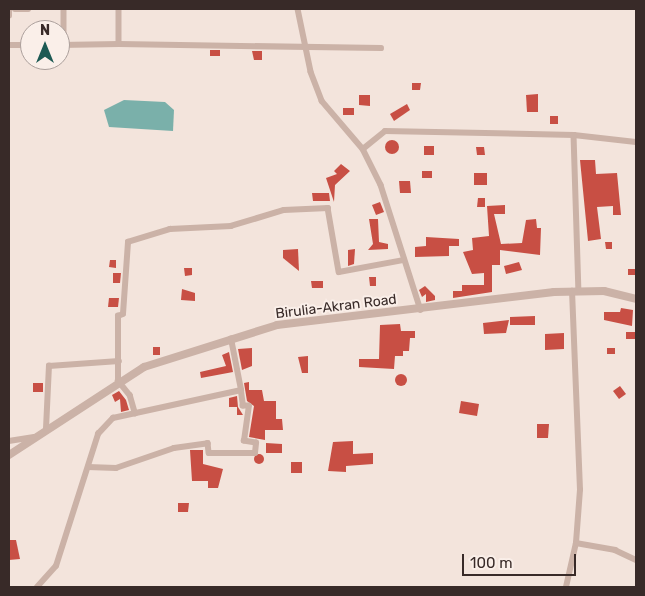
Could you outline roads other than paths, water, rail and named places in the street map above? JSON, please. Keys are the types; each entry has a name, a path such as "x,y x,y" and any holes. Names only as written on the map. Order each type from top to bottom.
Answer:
{"street":[{"path":"9,9 9,16"},
{"path":"15,9 28,9"},
{"path":"119,9 119,44"},
{"path":"298,9 306,47 322,101 363,149 390,208 404,260 421,310"},
{"path":"70,44 381,48"},
{"path":"363,149 385,131 574,135 636,142"},
{"path":"566,587 576,543 580,490 575,291 574,135"},
{"path":"135,414 130,396 118,381 118,316 123,314 128,242 170,229 231,226 284,210 328,208 339,272 404,260"},
{"name":"Birulia-Akran Road","path":"9,455 118,381 144,367 276,325 575,291 636,298"},
{"path":"88,467 116,468 174,448 208,443 209,453 255,453 256,443 244,441 249,406 243,406 231,339"},
{"path":"46,429 49,366 119,361"},
{"path":"37,587 56,566 98,434 113,418 240,390"},
{"path":"9,441 36,436"},
{"path":"576,543 614,550 636,560"}],"water":[{"path":"124,100 165,102 174,110 173,131 109,127 104,110"}]}
